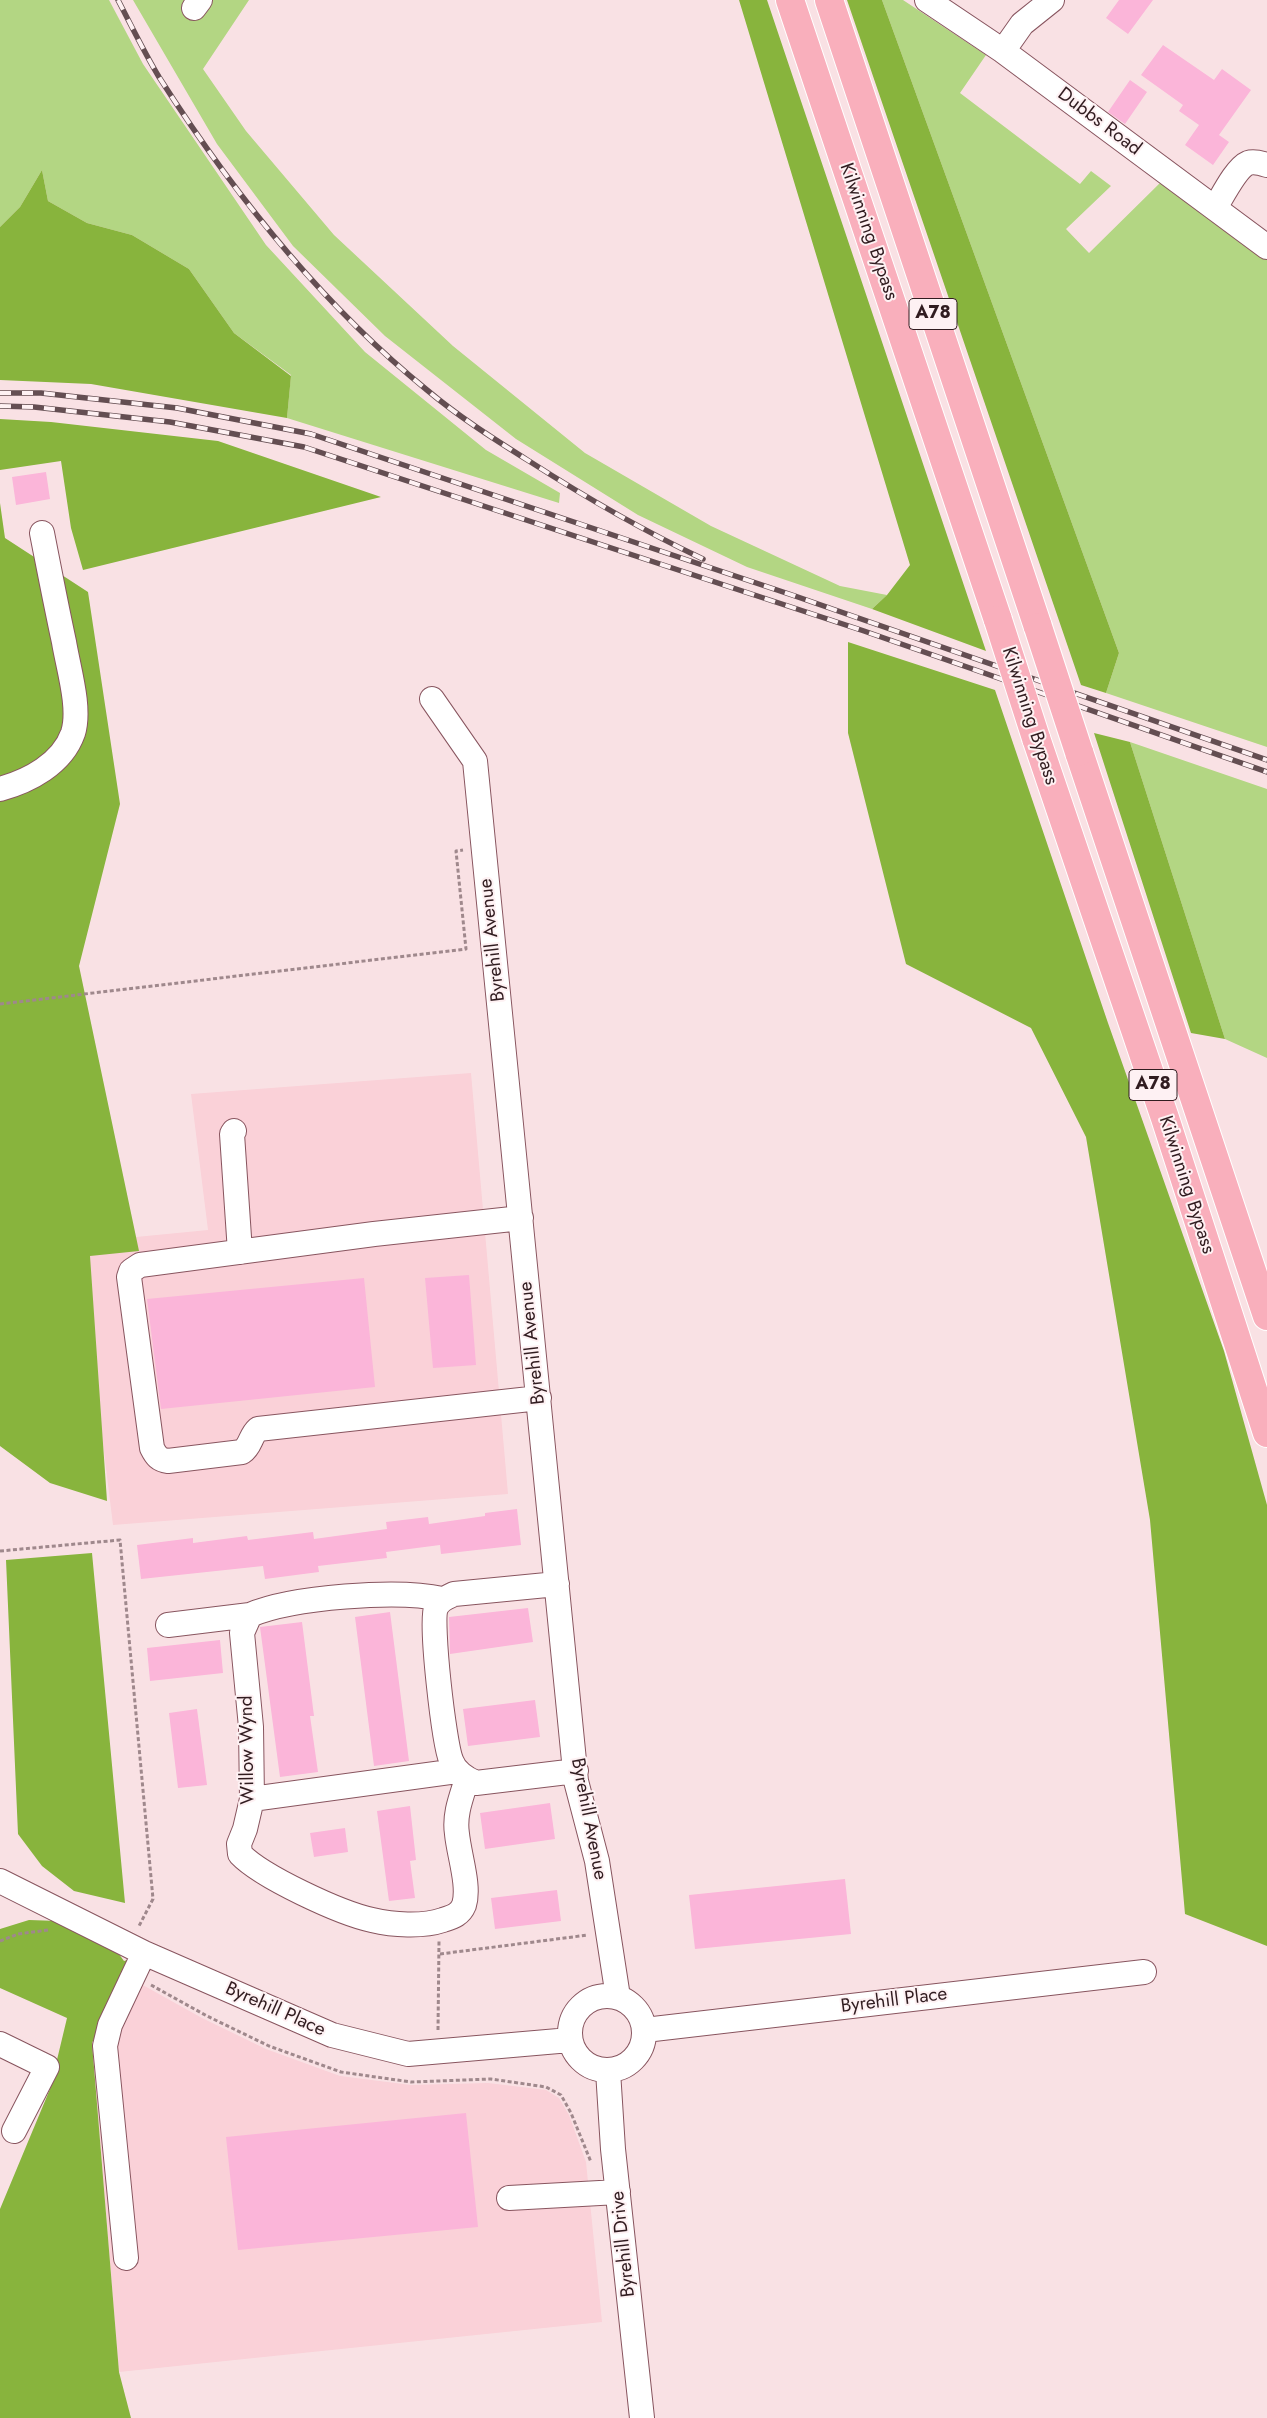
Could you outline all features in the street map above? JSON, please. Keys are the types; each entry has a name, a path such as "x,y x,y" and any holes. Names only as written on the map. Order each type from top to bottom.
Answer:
{"highway":[{"name":"Kilwinning Bypass","path":"829,0 1267,1316"},
{"name":"Kilwinning Bypass","path":"791,3 1165,1118 1267,1433"}],"street":[{"name":"Dubbs Road","path":"928,0 1004,51 1267,247"},
{"path":"1004,51 1022,24 1052,0"},
{"path":"1216,208 1240,169 1247,164 1256,162 1267,165"},
{"path":"0,789 22,783 38,774 65,748 73,732 75,707 42,533"},
{"name":"Byrehill Avenue","path":"432,699 475,761 576,1770 597,1861 618,1997"},
{"path":"234,1131 232,1134 240,1252"},
{"path":"521,1218 374,1234 140,1264 131,1271 130,1277 152,1448 162,1460 168,1461 242,1452 248,1447 254,1433 258,1429 539,1398"},
{"path":"557,1584 454,1594 442,1600 435,1609 434,1632 443,1724 451,1760 462,1775 476,1783 576,1770"},
{"path":"168,1625 250,1615 263,1609 300,1603 367,1596 422,1595 442,1600"},
{"name":"Willow Wynd","path":"250,1615 242,1633 251,1727 252,1800 245,1829 239,1844 240,1854 267,1874 320,1901 372,1920 409,1924 439,1922 456,1916 463,1907 467,1893 456,1832 462,1775"},
{"path":"252,1800 462,1775"},
{"name":"Byrehill Place","path":"0,1881 136,1958 332,2035 408,2054 570,2040"},
{"path":"126,2258 105,2046 110,2025 136,1958"},
{"name":"Byrehill Place","path":"645,2030 1144,1972"},
{"path":"606,1995 618,1997 634,2007 642,2018 645,2030 643,2045 636,2057 620,2068 608,2071 592,2068 582,2061 574,2050 570,2040 572,2021 582,2005 593,1998 606,1995"},
{"path":"0,2044 47,2067 14,2131"},
{"name":"Byrehill Drive","path":"608,2071 607,2192 642,2418"},
{"path":"509,2198 607,2192"}],"path":[{"path":"0,1004 466,949 456,851 484,848"},
{"path":"0,1551 120,1540 153,1899 136,1958 216,2020 269,2046 341,2072 411,2082 491,2078 546,2086 561,2095 607,2192"},
{"path":"439,1922 437,2052 442,2080"},
{"path":"0,1941 34,1930 52,1930"},
{"path":"440,1954 608,1932"}],"shaded area":[{"path":"471,1073 508,1494 113,1525 79,1249 136,1237 208,1230 191,1094"},
{"path":"123,1974 202,2018 266,2049 340,2076 411,2085 488,2083 546,2090 559,2098 569,2115 586,2162 602,2322 119,2372 92,2043"}],"green space":[{"path":"0,0 109,0 143,64 266,245 365,352 486,450 560,493 559,503 287,418 291,375 234,333 189,269 132,235 87,223 48,201 42,170 20,207 0,227"},
{"path":"133,0 249,0 203,69 246,131 334,235 453,346 585,453 711,526 840,586 887,595 872,609 747,567 638,515 516,439 385,336 293,246 217,144"},
{"path":"739,0 767,0 986,651 872,609 887,595 910,565"},
{"path":"847,0 882,0 1119,653 1106,693 1081,685"},
{"path":"882,0 903,0 986,55 960,93 1080,184 1091,171 1111,186 1066,229 1089,253 1162,181 1267,259 1267,747 1106,693 1119,653"},
{"path":"42,170 48,201 87,223 132,235 189,269 234,333 291,376 287,418 91,384 0,380 0,227 20,207"},
{"path":"0,419 51,422 218,441 381,497 83,570 71,528 61,461 0,470"},
{"path":"0,503 5,538 88,592 120,804 79,966 139,1251 90,1256 107,1501 50,1483 0,1446"},
{"path":"848,642 995,690 1108,1023 1224,1351 1267,1505 1267,1946 1185,1914 1150,1520 1086,1137 1031,1028 906,964 848,733"},
{"path":"1094,733 1130,742 1225,1039 1191,1033"},
{"path":"1130,742 1267,789 1267,1058 1225,1039"},
{"path":"92,1553 125,1903 74,1891 42,1866 18,1834 6,1560"},
{"path":"29,1920 58,1921 116,1950 124,1961 131,1959 92,2043 119,2372 131,2418 0,2418 0,2209 50,2089 67,2018 0,1988 0,1929"}],"building":[{"path":"1119,0 1153,0 1128,34 1106,18"},
{"path":"1163,45 1214,80 1222,69 1251,90 1219,135 1229,142 1213,165 1185,145 1199,125 1179,111 1183,105 1141,75"},
{"path":"1130,80 1147,92 1125,124 1108,112"},
{"path":"46,472 50,499 16,505 12,477"},
{"path":"469,1275 476,1365 433,1368 425,1278"},
{"path":"364,1278 375,1387 161,1409 147,1299"},
{"path":"517,1509 521,1545 441,1554 440,1545 386,1552 387,1558 318,1566 319,1572 265,1579 263,1566 141,1579 137,1545 193,1538 193,1543 247,1536 248,1540 313,1532 314,1539 387,1529 386,1522 428,1517 429,1524 485,1516 485,1513"},
{"path":"528,1608 533,1642 450,1654 449,1617"},
{"path":"390,1612 409,1761 374,1766 355,1617"},
{"path":"302,1622 314,1716 310,1716 318,1772 280,1777 260,1627"},
{"path":"220,1640 223,1673 150,1681 147,1648"},
{"path":"535,1700 540,1737 468,1746 463,1709"},
{"path":"197,1709 207,1785 178,1788 169,1713"},
{"path":"550,1803 555,1839 485,1849 480,1813"},
{"path":"410,1806 416,1860 410,1861 415,1898 389,1901 377,1811"},
{"path":"345,1828 348,1852 314,1857 310,1833"},
{"path":"845,1879 851,1934 695,1949 689,1895"},
{"path":"557,1890 561,1921 495,1929 491,1898"},
{"path":"466,2113 478,2227 238,2250 226,2137"}],"railway":[{"path":"118,0 159,77 217,163 281,244 350,321 427,390 477,427 593,500 658,537 703,559"},
{"path":"0,393 41,393 177,408 311,434 795,596 1267,760"},
{"path":"0,406 34,407 170,422 304,447 864,631 1267,772"}]}
